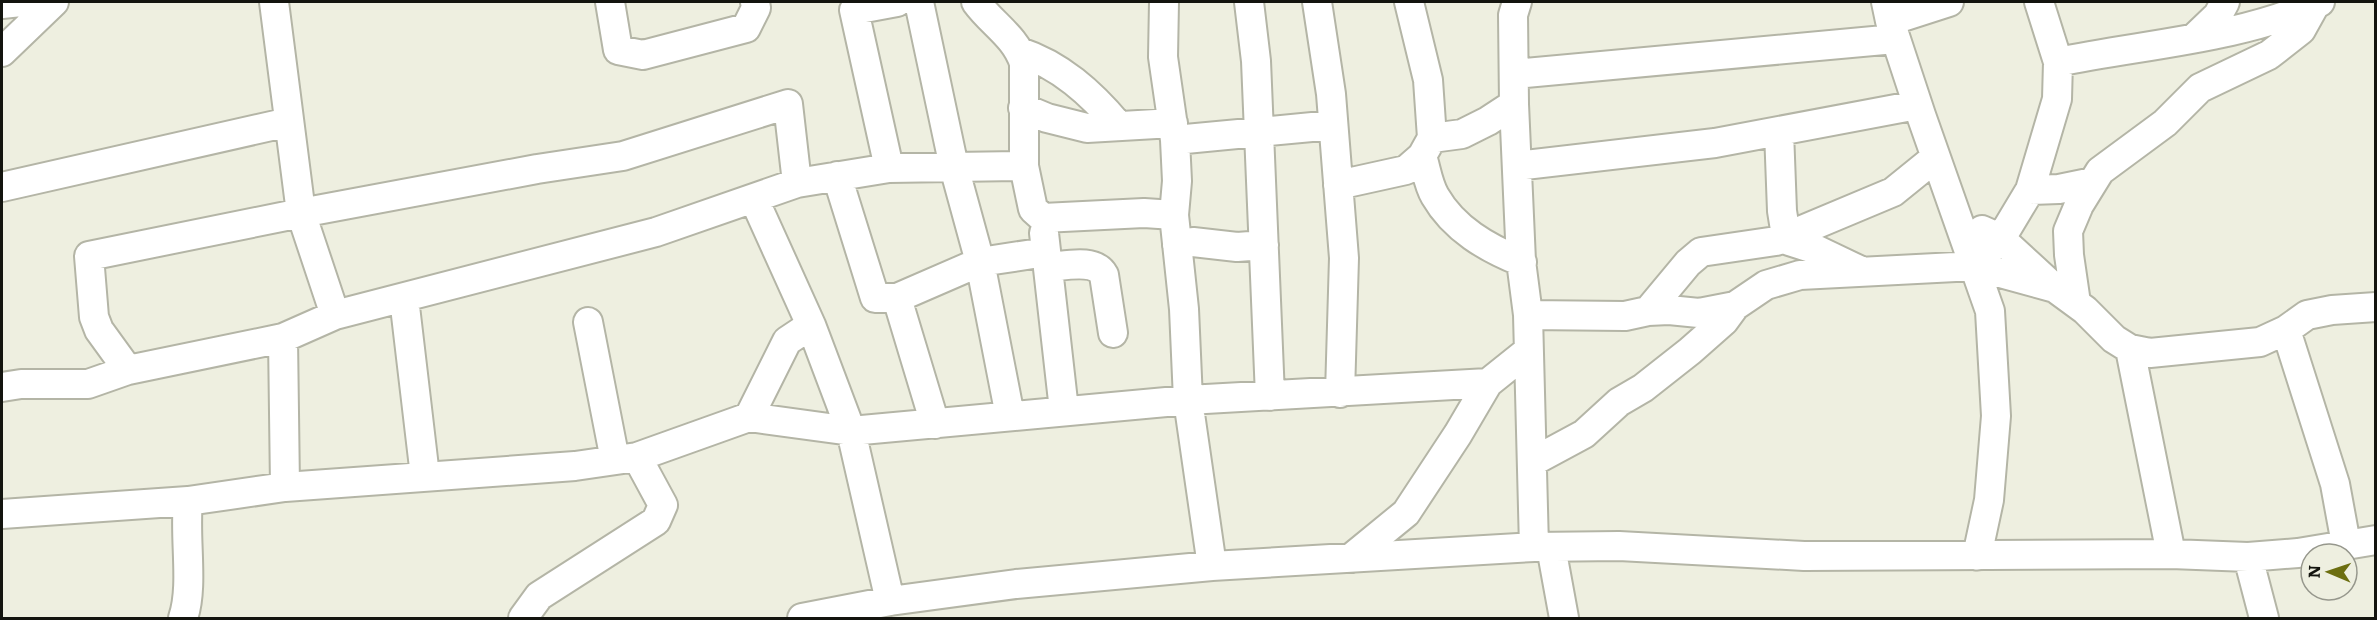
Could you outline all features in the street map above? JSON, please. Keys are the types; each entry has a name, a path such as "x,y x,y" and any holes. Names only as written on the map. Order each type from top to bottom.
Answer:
{"street":[{"path":"2,4 21,2"},
{"path":"2,52 54,2"},
{"path":"274,2 301,213 335,315"},
{"path":"610,2 618,50 643,55 746,27 756,8 755,2"},
{"path":"889,168 854,10 897,2"},
{"path":"919,2 954,167 980,262 1010,416"},
{"path":"976,2 988,18 1019,47 1024,63 1024,166 1034,209 1042,218 1064,410"},
{"path":"1164,2 1163,57 1174,131 1177,181 1174,215 1184,309 1188,400 1212,566"},
{"path":"1249,2 1256,61 1270,396"},
{"path":"1317,2 1331,94 1344,258 1340,393"},
{"path":"1409,2 1428,80 1427,147 1434,195 1463,231 1500,253 1522,262"},
{"path":"1514,74 1890,20 1949,2"},
{"path":"1975,266 2000,238 2030,190 2057,99 2058,62 2039,2"},
{"path":"2194,38 2218,15 2225,2"},
{"path":"2058,62 2116,50 2225,33 2318,2"},
{"path":"2066,296 2068,231 2079,205 2100,171 2165,123 2200,88 2269,54 2301,30 2318,2"},
{"path":"1510,6 1522,262 1528,315 1532,462 1543,547 1564,618"},
{"path":"1890,20 1935,158 1990,310 1996,416 1989,500 1977,556"},
{"path":"1020,52 1043,59 1068,77 1100,103 1118,125"},
{"path":"128,370 99,330 94,317 89,256 301,213 537,169 624,156 788,104 798,183"},
{"path":"1338,185 1406,170 1427,147 1462,134 1514,104"},
{"path":"1517,166 1715,143 1917,105"},
{"path":"1023,108 1047,118 1087,128 1118,125 1174,131 1259,131 1333,125"},
{"path":"2,187 289,122"},
{"path":"1779,131 1782,211 1789,241 1817,250 1864,272"},
{"path":"1648,311 1688,263 1701,252 1776,241 1893,192 1935,158"},
{"path":"2,387 21,384 88,384 128,370 283,338 335,315 656,232 798,183 889,168 1024,166"},
{"path":"837,176 875,298 897,298 980,262 1047,259 1093,265 1101,269 1104,275 1113,333"},
{"path":"2030,190 2059,189 2093,182"},
{"path":"754,199 811,325 851,431 890,601"},
{"path":"1042,218 1144,213 1174,215"},
{"path":"1958,219 2000,238 2114,339 2130,349 2150,353 2260,342 2286,330 2307,315 2332,310 2376,307"},
{"path":"1177,245 1193,242 1237,247 1264,245"},
{"path":"1532,462 1584,434 1619,402 1643,388 1690,351 1724,321 1735,306 1766,285 1800,275 1975,266 2066,296"},
{"path":"404,298 425,476"},
{"path":"897,298 935,424"},
{"path":"1528,315 1624,316 1669,310 1699,313 1735,306"},
{"path":"523,618 539,596 656,521 663,505 626,459 588,322"},
{"path":"749,417 787,341 811,325"},
{"path":"2286,330 2335,484 2346,542"},
{"path":"283,338 285,487"},
{"path":"2130,349 2171,554"},
{"path":"1351,558 1406,513 1458,434 1488,383 1528,351"},
{"path":"2,514 188,501 285,487 575,466 626,459 749,417 851,431 1188,400 1488,383"},
{"path":"183,618 188,603 185,526 188,501"},
{"path":"2359,542 2376,540"},
{"path":"802,618 890,601 1016,584 1212,566 1543,547 1619,546 1804,555 2171,554 2248,557 2299,553"},
{"path":"2248,557 2264,618"}]}
